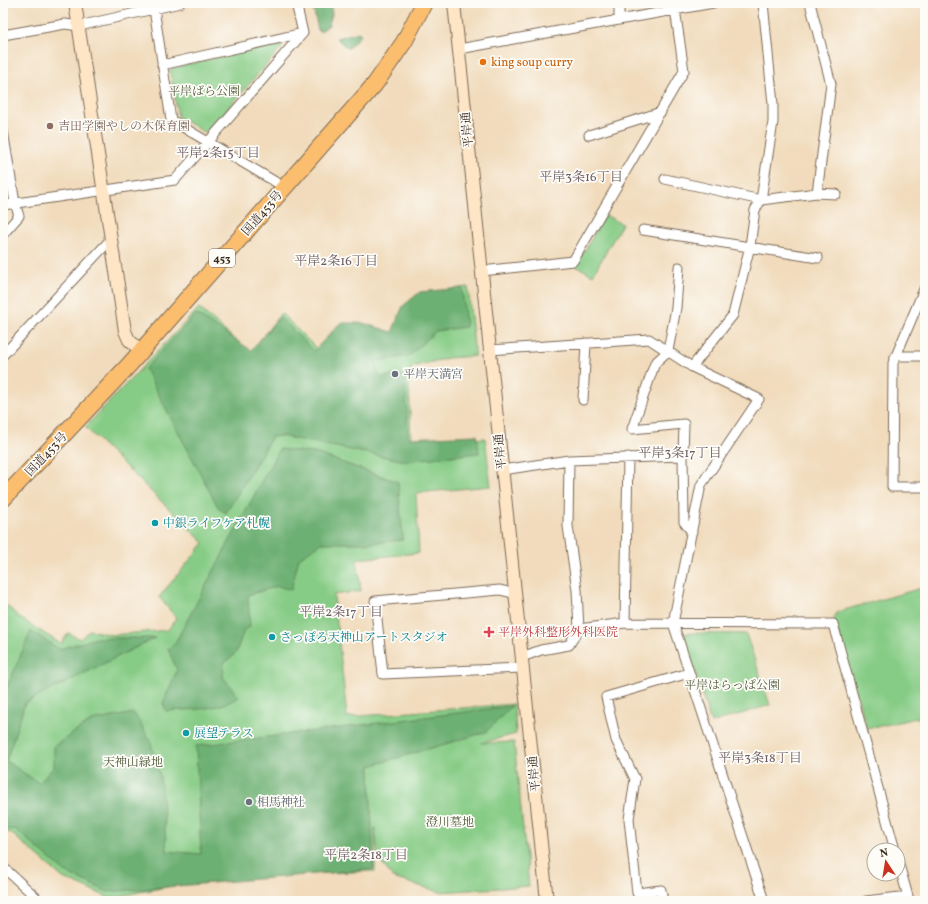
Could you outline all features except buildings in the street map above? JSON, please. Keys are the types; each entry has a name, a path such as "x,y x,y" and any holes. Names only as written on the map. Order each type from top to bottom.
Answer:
{"highway":[{"name":"国道453号","path":"3,499 141,351 383,73 404,42 424,3"}],"street":[{"path":"75,3 125,331 129,340 141,351"},
{"path":"3,35 65,24 79,26 180,3"},
{"path":"296,3 303,33"},
{"name":"平岸通","path":"455,3 547,901"},
{"path":"619,3 619,20"},
{"path":"459,49 619,20 675,9 687,5 713,3"},
{"path":"692,366 733,315 750,246 755,210 761,200 773,116 763,3"},
{"path":"810,3 831,84 817,193"},
{"path":"154,9 170,120 284,187"},
{"path":"482,271 573,261 684,71 675,9"},
{"path":"162,64 303,33"},
{"path":"3,205 175,180 303,33"},
{"path":"589,135 661,112"},
{"path":"3,131 15,203 19,216 3,234"},
{"path":"665,179 761,200 817,193 836,194"},
{"path":"643,230 818,258"},
{"path":"3,356 111,239"},
{"path":"679,267 676,308 668,351 655,363 632,429 684,424 684,522 692,532"},
{"path":"925,287 893,363 892,487 925,487"},
{"path":"490,350 649,339 692,366 759,399 701,485 673,623 764,901"},
{"path":"583,400 586,343"},
{"path":"897,356 925,356"},
{"path":"502,470 569,460 683,456"},
{"path":"625,623 628,457"},
{"path":"516,594 500,590 375,601 383,674 523,663 541,650 569,645 579,629 578,590 568,526 569,460"},
{"path":"579,629 625,623 833,624 893,842"},
{"path":"663,901 661,890 637,892 629,819 635,779 616,740 606,698 689,673"},
{"path":"3,867 40,901"},
{"path":"866,901 908,898 904,882"}],"green space":[{"path":"312,3 330,3 332,14 329,25 320,32 318,30"},
{"path":"359,32 361,34 348,49 336,38"},
{"name":"平岸ばら公園","path":"280,43 282,47 208,131 204,132 178,117 170,71 172,68"},
{"path":"605,215 622,224 593,275 576,266"},
{"name":"天神山緑地","path":"468,287 475,356 448,358 412,367 409,385 411,444 485,438 491,486 416,493 419,553 357,559 361,591 334,595 347,717 514,704 516,734 481,743 514,742 529,886 440,892 393,878 378,858 375,828 375,871 213,878 110,898 63,878 10,832 3,835 3,602 20,618 61,644 68,633 80,639 90,630 112,635 168,630 176,618 159,597 204,543 85,427 199,308 250,353 281,313 318,350 392,335 423,293"},
{"path":"462,288 466,327 436,331 409,356 376,361 379,377 405,375 408,438 477,435 479,453 405,461 281,436 272,437 226,513 219,509 145,369 196,314 251,350 280,317 314,351 340,323 363,323 392,332 403,306 420,292"},
{"path":"279,449 315,453 398,482 403,540 372,543 321,543 299,558 291,590 278,586 248,595 250,627 244,630 236,653 224,663 223,677 239,697 231,702 213,707 166,711 163,703 177,670 168,649 175,643"},
{"path":"925,587 925,716 867,729 834,618 837,612"},
{"path":"31,631 59,649 97,638 155,638 25,703 6,761 39,783 54,767 54,746 91,721 134,713 150,740 160,776 167,851 201,854 196,746 512,706 486,732 370,766 373,869 108,892 65,872 15,829 3,830 3,696"},
{"name":"平岸はらっぱ公園","path":"687,633 746,634 770,705 711,723 684,635"}],"place":[{"name":"king soup curry","path":"483,62"},
{"name":"吉田学園やしの木保育園","path":"50,126"},
{"name":"平岸天満宮","path":"395,374"},
{"name":"中銀ライフケア札幌","path":"155,523"},
{"name":"平岸外科整形外科医院","path":"489,632"},
{"name":"さっぽろ天神山アートスタジオ","path":"272,637"},
{"name":"展望テラス","path":"186,733"},
{"name":"相馬神社","path":"249,802"}],"district":[{"name":"平岸2条15丁目","path":"218,152"},
{"name":"平岸3条16丁目","path":"581,176"},
{"name":"平岸2条16丁目","path":"336,260"},
{"name":"平岸3条17丁目","path":"680,452"},
{"name":"平岸2条17丁目","path":"341,611"},
{"name":"平岸3条18丁目","path":"760,757"},
{"name":"平岸2条18丁目","path":"366,854"}],"park label":[{"name":"澄川墓地","path":"450,822"}]}
